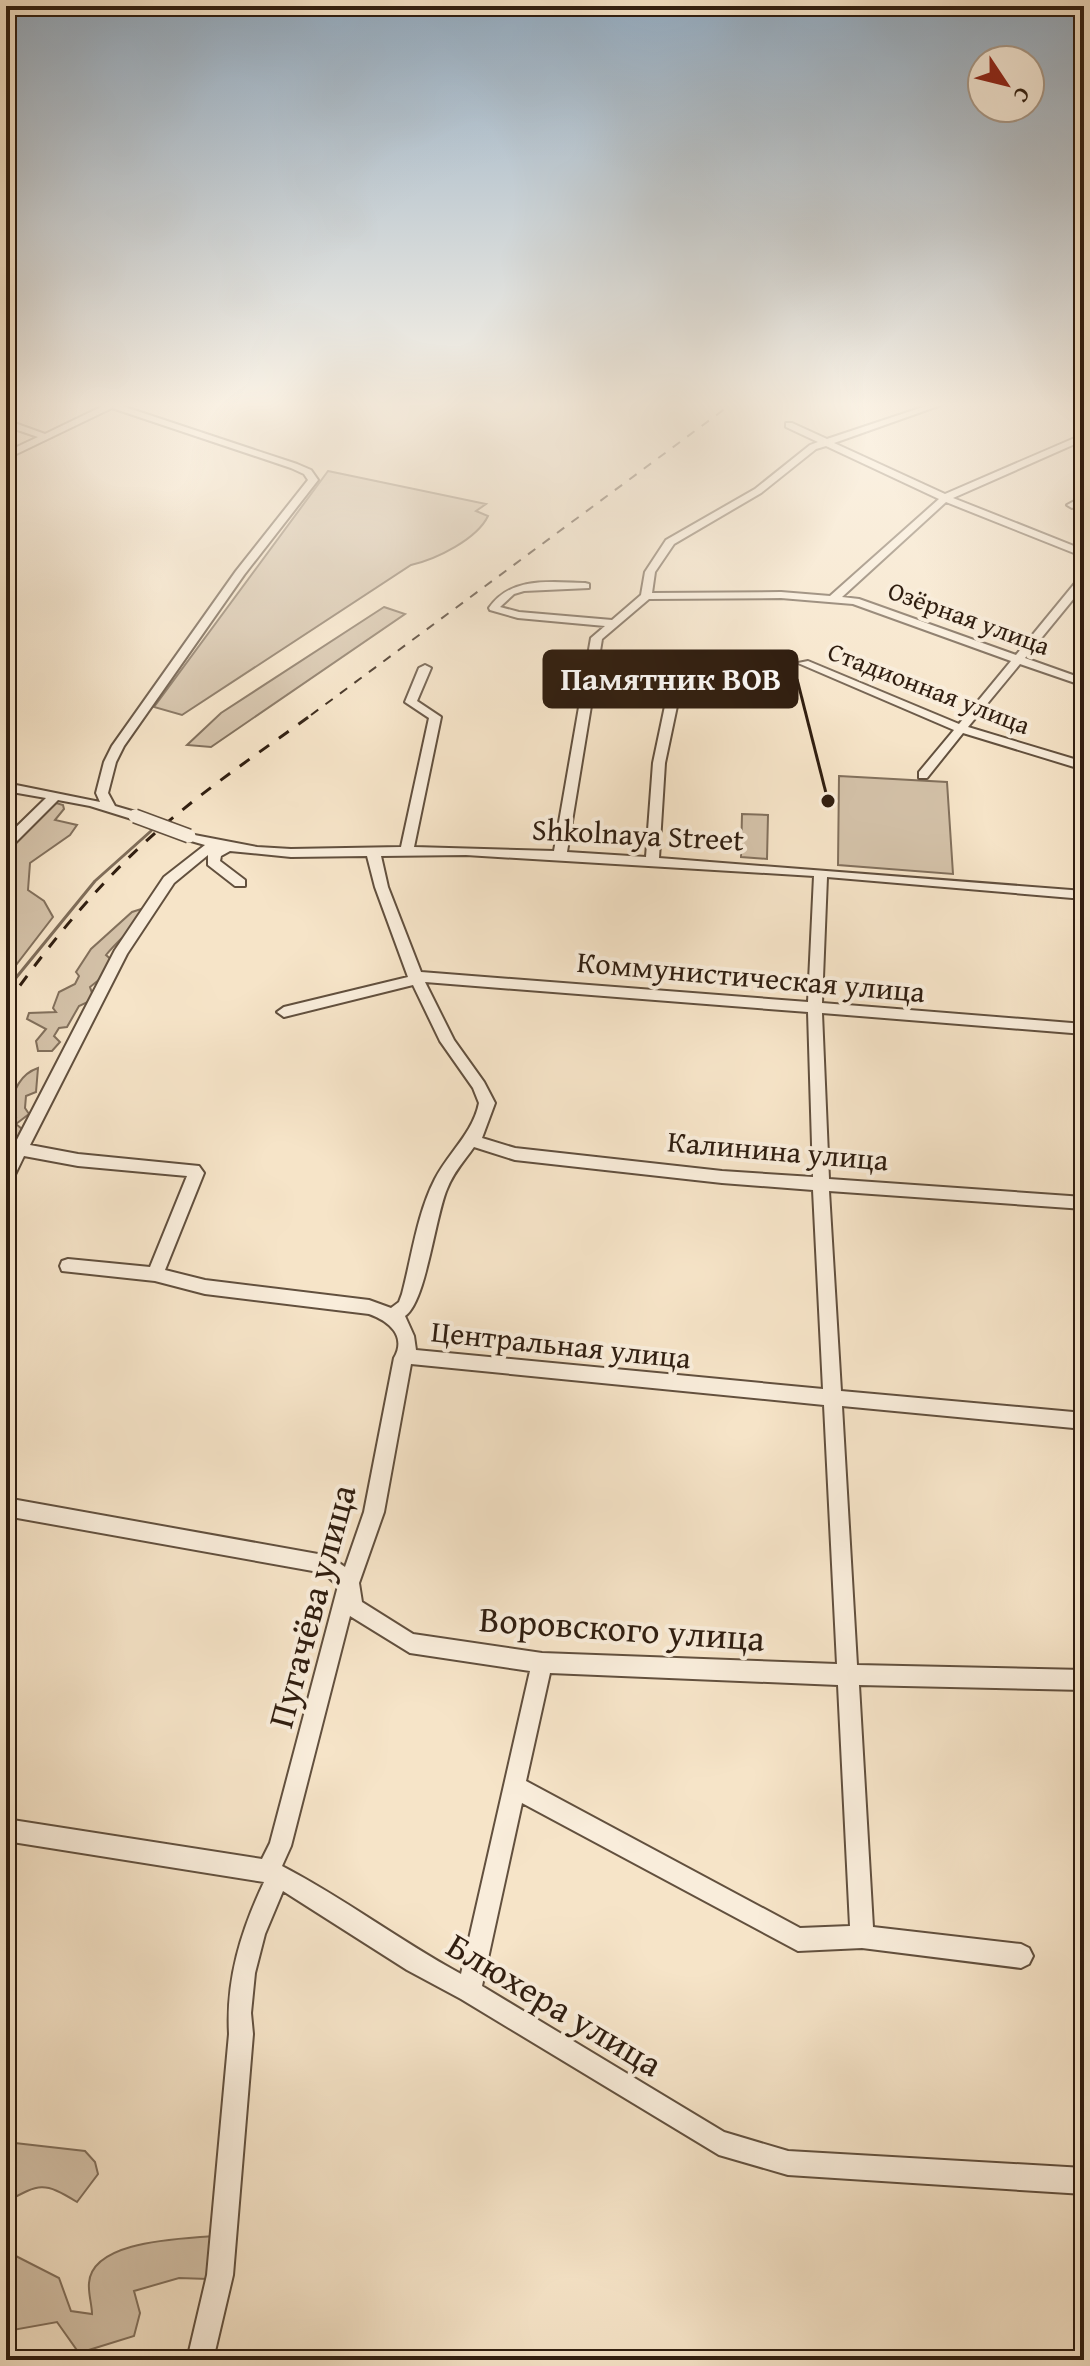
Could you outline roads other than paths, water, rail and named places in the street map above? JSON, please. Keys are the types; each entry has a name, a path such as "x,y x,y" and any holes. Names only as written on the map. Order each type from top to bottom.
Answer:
{"street":[{"path":"110,808 102,793 110,762 118,746 207,617 286,515"},
{"path":"560,857 597,638 646,596 650,572 670,542 716,515"},
{"path":"834,598 926,515"},
{"path":"988,515 1084,554"},
{"path":"923,775 1084,579"},
{"path":"585,586 520,589 498,601 494,608 518,615 612,623"},
{"name":"Озёрная улица","path":"646,596 834,598 865,605 1084,683"},
{"name":"Стадионная улица","path":"804,663 961,729 1084,766"},
{"path":"407,850 435,717 411,702 425,668"},
{"path":"652,862 659,763 675,687"},
{"path":"6,787 48,797"},
{"path":"6,798 48,797"},
{"path":"6,844 48,797"},
{"name":"Shkolnaya Street","path":"48,797 110,808 220,845 289,853 407,850 560,857 1084,895"},
{"path":"220,845 213,862 240,883"},
{"path":"6,1177 23,1150 57,1071 120,953 169,880 220,845"},
{"path":"374,851 374,864 396,935 449,1044 484,1095 486,1112 438,1188 411,1294 405,1307 393,1315"},
{"path":"821,874 815,1009 821,1183 851,1675 862,1937"},
{"name":"Коммунистическая улица","path":"284,1012 416,978 1084,1029"},
{"name":"Калинина улица","path":"473,1137 476,1142 515,1154 722,1177 1084,1203"},
{"path":"23,1150 69,1159 193,1170 196,1173 155,1274"},
{"name":"Центральная улица","path":"68,1266 155,1274 205,1287 328,1301 393,1315 407,1334 407,1356 466,1365 1084,1421"},
{"name":"Пугачёва улица","path":"200,2360 220,2275 241,2034 238,2009 241,1976 273,1874 349,1583 374,1512 403,1358 407,1356"},
{"name":"Воровского улица","path":"6,1507 284,1554 329,1565 349,1583 353,1607 410,1643 542,1663 1084,1680"},
{"path":"469,1991 542,1663"},
{"path":"513,1786 798,1940 862,1937 1021,1956"},
{"name":"Блюхера улица","path":"6,1830 273,1874 356,1921 415,1962 469,1991 719,2143 788,2163 1084,2181"}],"waterway":[{"path":"6,990 95,881 151,831"}],"railway":[{"path":"311,715 581,515"},
{"path":"6,1005 45,952 132,854 197,798 314,713"}],"place":[{"name":"Памятник ВОВ","path":"828,801"}]}
